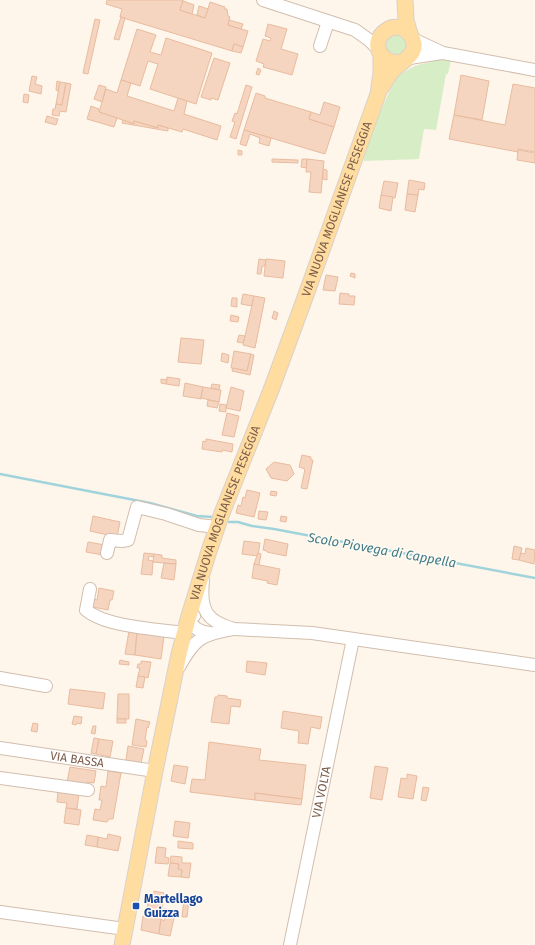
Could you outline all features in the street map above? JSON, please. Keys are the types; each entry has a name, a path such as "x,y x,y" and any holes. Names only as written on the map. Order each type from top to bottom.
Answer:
{"main road":[{"name":"VIA NUOVA MOGLIANESE PESEGGIA","path":"122,945 174,675 186,626 217,527 304,303 378,94 381,74 379,39 399,14 404,0"},
{"name":"VIA NUOVA MOGLIANESE PESEGGIA","path":"378,94 390,74 405,61 413,50 411,36 406,20 404,0"},
{"path":"388,29 401,28 411,36"},
{"path":"380,53 386,60 391,62 405,61"}],"street":[{"path":"263,0 355,30 388,29"},
{"path":"320,46 328,22"},
{"path":"355,30 369,40 380,53"},
{"path":"411,36 443,53 535,70"},
{"path":"405,61 416,57 443,53"},
{"path":"107,553 110,540 128,540 137,508 166,514 199,525 217,527"},
{"path":"204,566 202,599 204,607 210,618"},
{"path":"90,589 86,610 92,615 120,623 186,626 210,633 234,629"},
{"path":"186,626 197,615 210,618 223,626 234,629 312,633 535,665"},
{"path":"174,675 188,650 210,633"},
{"name":"VIA VOLTA","path":"290,945 353,639"},
{"path":"0,678 46,686"},
{"name":"VIA BASSA","path":"0,748 155,772"},
{"path":"0,778 88,790"},
{"path":"0,912 125,929"}],"green space":[{"path":"396,34 400,35 406,41 406,49 400,55 396,56 392,55 386,49 385,45 386,41 392,35"},
{"path":"438,59 451,60 448,74 446,74 436,130 424,129 419,159 364,161 369,142 385,100 397,79 401,74 418,65"}],"building":[{"path":"107,0 183,0 180,10 205,18 210,2 227,9 228,16 230,17 228,25 248,31 243,47 234,44 232,51 120,17 122,9 106,4"},
{"path":"183,1 194,5 192,14 180,10"},
{"path":"199,6 208,9 205,18 197,15"},
{"path":"121,17 125,18 119,40 114,39"},
{"path":"95,19 100,20 88,74 83,73"},
{"path":"229,20 243,24 241,29 228,25"},
{"path":"268,24 287,29 281,49 298,54 292,75 263,67 264,64 256,61 263,39 270,41 271,38 265,36"},
{"path":"137,29 156,35 150,52 161,55 166,38 212,53 196,104 150,89 158,64 148,61 140,86 121,80"},
{"path":"234,44 243,47 241,53 232,51"},
{"path":"214,58 230,63 218,100 211,98 211,100 201,97"},
{"path":"258,68 261,70 259,75 256,74"},
{"path":"461,75 489,81 482,120 454,115"},
{"path":"32,76 37,77 35,84 42,86 41,94 29,91"},
{"path":"121,80 131,83 127,96 174,111 178,98 187,101 184,114 221,126 217,140 183,129 182,132 158,125 158,128 134,121 134,124 99,112 106,89 117,93"},
{"path":"57,81 60,82 58,91 56,90"},
{"path":"60,82 66,83 62,105 56,104"},
{"path":"66,83 71,84 66,112 60,111 59,116 52,115 56,104 62,105"},
{"path":"513,84 535,88 535,152 518,149 518,152 449,139 454,115 505,125"},
{"path":"99,85 106,87 102,102 94,99"},
{"path":"246,85 252,87 236,139 230,137 235,122 232,121 235,113 237,114"},
{"path":"256,93 265,96 265,98 311,112 309,119 334,127 325,154 244,130"},
{"path":"24,94 29,95 28,103 23,102"},
{"path":"324,102 340,107 334,127 309,119 311,112 320,115"},
{"path":"91,106 99,109 99,112 117,118 114,127 87,119"},
{"path":"47,116 58,119 56,125 45,122"},
{"path":"123,120 134,124 134,121 158,128 158,125 168,128 168,131 122,123"},
{"path":"244,130 271,138 269,146 259,143 260,138 250,134 246,146 240,144"},
{"path":"238,150 242,151 242,155 238,155"},
{"path":"518,150 535,153 535,163 517,160"},
{"path":"272,159 298,160 298,163 272,162"},
{"path":"302,159 307,159 307,168 301,167"},
{"path":"307,159 324,161 321,193 309,192 311,172 306,172"},
{"path":"323,169 327,170 327,180 323,179"},
{"path":"409,180 425,183 424,190 419,189 418,195 407,194"},
{"path":"384,181 398,183 395,198 381,195"},
{"path":"407,194 418,195 415,212 405,210"},
{"path":"381,195 393,197 391,211 379,208"},
{"path":"259,259 266,260 265,266 262,266 261,274 257,274"},
{"path":"266,259 285,261 283,278 264,276"},
{"path":"351,273 355,274 355,278 350,276"},
{"path":"326,275 338,277 335,291 323,290"},
{"path":"340,293 355,296 354,305 339,304"},
{"path":"243,294 254,296 252,306 241,304"},
{"path":"254,296 265,298 255,348 243,345"},
{"path":"232,298 237,298 237,307 231,306"},
{"path":"274,311 278,313 276,320 272,318"},
{"path":"231,315 239,317 238,322 230,321"},
{"path":"239,335 245,336 243,343 237,342"},
{"path":"181,338 204,340 201,364 178,362"},
{"path":"234,351 251,354 247,371 231,368"},
{"path":"222,353 229,355 228,363 221,361"},
{"path":"251,354 254,355 250,375 232,371 233,368 247,371"},
{"path":"167,377 180,379 179,386 166,384"},
{"path":"161,379 167,380 166,384 161,383"},
{"path":"185,383 203,387 201,399 183,396"},
{"path":"212,384 220,385 219,390 211,388"},
{"path":"203,387 221,390 219,402 201,398"},
{"path":"231,387 244,391 240,411 226,408"},
{"path":"208,400 219,402 217,408 207,406"},
{"path":"220,404 226,405 226,412 219,411"},
{"path":"227,413 239,416 234,437 222,435"},
{"path":"206,439 233,444 232,452 202,449 203,441 206,442"},
{"path":"302,455 311,457 311,460 313,460 307,489 301,488 305,469 299,467"},
{"path":"274,462 290,465 294,474 287,481 271,478 266,469"},
{"path":"247,490 260,493 254,517 236,513 238,505 241,506 243,497 245,498"},
{"path":"271,491 277,492 276,496 270,495"},
{"path":"259,511 268,512 266,520 258,519"},
{"path":"93,516 120,522 117,537 90,531"},
{"path":"281,516 287,517 286,522 280,521"},
{"path":"265,539 288,544 286,556 263,550"},
{"path":"244,541 260,543 258,556 242,554"},
{"path":"88,542 105,545 103,555 86,552"},
{"path":"514,546 522,548 519,560 512,559"},
{"path":"526,548 535,550 534,564 519,560 521,553 525,554"},
{"path":"144,553 154,554 153,557 149,556 148,560 153,561 152,575 141,574"},
{"path":"258,553 261,554 259,565 254,564"},
{"path":"154,554 162,555 162,558 176,560 176,564 153,562"},
{"path":"164,563 176,564 174,580 161,578"},
{"path":"254,564 280,569 277,585 267,583 268,581 252,578"},
{"path":"99,588 114,591 108,610 93,607 94,599 97,600"},
{"path":"129,631 137,632 135,655 125,654"},
{"path":"137,632 164,636 161,659 135,655"},
{"path":"120,660 129,662 129,665 119,664"},
{"path":"141,661 151,662 148,678 138,676 140,668 137,668 138,664 141,664"},
{"path":"247,661 267,663 265,675 246,672"},
{"path":"138,676 145,677 143,688 136,687"},
{"path":"70,689 105,693 103,709 68,704"},
{"path":"118,694 129,694 129,719 117,719"},
{"path":"218,695 241,700 240,707 231,706 229,724 211,722 215,697 218,697"},
{"path":"283,711 322,717 320,729 311,727 308,744 298,743 299,731 281,728"},
{"path":"74,716 82,717 81,724 72,724"},
{"path":"117,719 126,719 126,723 117,723"},
{"path":"136,719 150,722 148,728 147,727 145,740 147,741 146,747 132,745"},
{"path":"33,723 38,724 37,732 31,731"},
{"path":"93,726 96,726 95,734 91,733"},
{"path":"94,738 99,739 96,754 91,753"},
{"path":"99,739 113,741 110,757 96,754"},
{"path":"209,742 261,749 259,760 306,765 302,799 255,793 255,800 190,792 192,779 205,780"},
{"path":"128,746 144,749 141,763 126,760"},
{"path":"174,765 188,767 185,784 171,781"},
{"path":"375,766 388,768 382,800 370,798"},
{"path":"70,767 96,771 94,783 87,782 86,785 67,782"},
{"path":"108,771 121,773 113,819 109,819 107,822 93,820 95,809 100,810 102,800 99,800 101,786 106,787"},
{"path":"407,774 417,776 413,799 398,797 401,778 407,779"},
{"path":"423,787 429,788 426,801 421,800"},
{"path":"58,791 79,793 77,809 66,808 67,803 57,802"},
{"path":"255,793 302,799 301,805 255,800"},
{"path":"66,808 81,810 79,825 64,823"},
{"path":"175,821 190,823 188,838 173,836"},
{"path":"108,834 121,837 118,851 97,847 98,837 107,839"},
{"path":"87,835 98,837 97,847 85,845"},
{"path":"178,841 193,843 193,849 178,848"},
{"path":"157,847 166,848 165,857 169,858 168,864 155,863"},
{"path":"171,856 182,857 182,863 191,863 189,878 181,877 182,870 178,869 179,864 170,863"},
{"path":"170,863 179,864 178,869 182,870 181,877 168,876"},
{"path":"154,891 164,893 164,895 169,896 169,900 152,897"},
{"path":"184,899 189,900 187,917 182,917"},
{"path":"148,901 163,904 162,908 167,909 166,915 156,913 155,918 161,919 159,934 141,930 143,916 144,917 145,912 147,913"},
{"path":"165,916 174,918 170,936 159,934 161,919 164,921"}],"waterway":[{"name":"Scolo Piovega di Cappella","path":"0,474 150,503 197,516 213,517"},
{"name":"Scolo Piovega di Cappella","path":"229,522 238,522 252,526 535,578"}],"place":[{"name":"Martellago Guizza","path":"136,906"}]}
